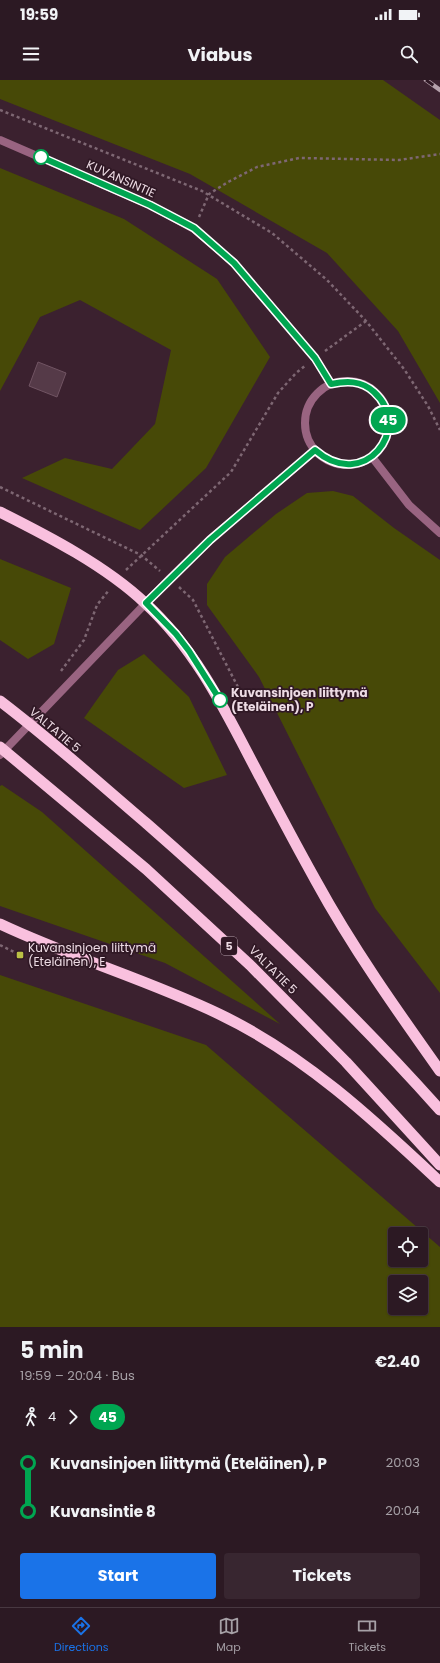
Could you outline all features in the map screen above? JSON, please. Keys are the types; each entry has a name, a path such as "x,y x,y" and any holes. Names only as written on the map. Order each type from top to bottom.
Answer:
{"highway":[{"path":"0,512 30,527 117,579 146,603 176,634 207,678 222,703 317,883 403,1019 440,1070"},
{"name":"VALTATIE 5","path":"0,701 119,800 218,887 323,988 417,1084 440,1110"},
{"name":"VALTATIE 5","path":"0,747 146,869 250,965 346,1062 440,1165"},
{"path":"0,924 32,939 166,991 213,1012 266,1040 309,1069 352,1103 440,1182"}],"street":[{"name":"KUVANSINTIE","path":"0,140 150,205 194,228 234,263 315,358 331,384"},
{"path":"344,381 357,382 370,388 379,397 386,408 389,422 387,435 382,447 372,457 361,463 348,465 336,464 324,459 315,450 308,439 305,426 306,413 311,401 320,391 331,384 344,381"},
{"path":"0,755 170,578 210,540 315,450"},
{"path":"372,457 409,505 440,534"}],"path":[{"path":"0,110 209,194 272,233 327,280 366,321 404,369 428,406 440,430"},
{"path":"194,228 209,194 257,167 299,158 399,160 440,154"},
{"path":"60,672 84,640 97,604 117,579 141,555 231,472 278,393 296,373 366,321"},
{"path":"0,487 141,555 170,578 193,600 239,689"},
{"path":"0,945 20,955"}],"shaded area":[{"path":"0,80 383,80 440,120 440,403 398,331 327,253 190,174 0,99"},
{"path":"0,168 124,219 217,279 270,357 206,468 140,530 22,478 65,458 112,469 155,424 171,350 80,300 40,317 0,391"},
{"path":"333,491 353,496 394,528 440,560 440,993 375,908 259,677 207,605 207,584 225,557 276,514 307,493"},
{"path":"0,559 71,588 54,644 28,659 0,640"},
{"path":"144,654 189,697 227,775 184,788 84,718 118,670"},
{"path":"2,785 42,812 280,1024 165,963 0,906 0,786"},
{"path":"0,975 206,1045 417,1227 388,1227 388,1267 428,1267 428,1237 440,1247 440,1327 0,1327"}],"building":[{"path":"38,362 66,373 57,397 29,386"}],"railway":[{"path":"426,80 440,90"}],"bus line":[{"name":"45","path":"41,157 150,205 194,228 234,263 315,358 331,384 344,381 357,382 370,388 379,397 386,408 389,422 387,435 382,447 372,457 361,463 348,465 336,464 324,459 315,450 210,540 146,603 176,634 189,651 220,700"}],"place":[{"name":"Kuvansinjoen liittymä (Eteläinen), P","path":"220,700"},
{"name":"Kuvansinjoen liittymä (Eteläinen), E","path":"20,955"}]}
